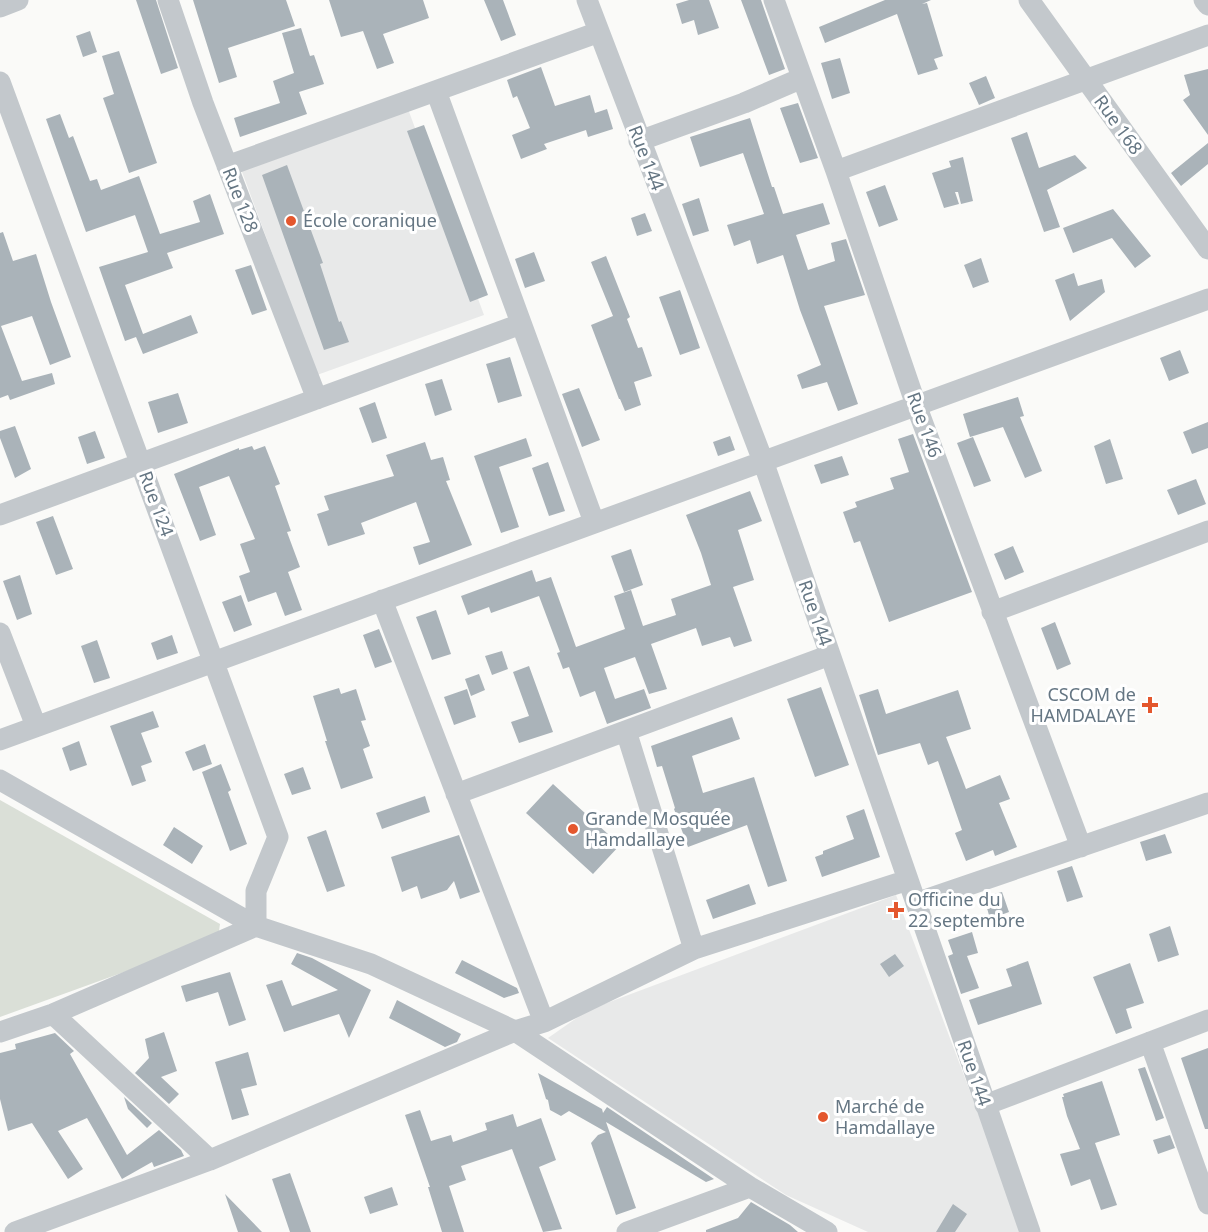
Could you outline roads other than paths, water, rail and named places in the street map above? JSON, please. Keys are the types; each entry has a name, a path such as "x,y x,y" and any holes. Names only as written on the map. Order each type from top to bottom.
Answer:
{"street":[{"path":"0,7 18,0"},
{"name":"Rue 128","path":"168,0 203,103 317,399"},
{"name":"Rue 144","path":"586,0 763,461 1030,1232"},
{"name":"Rue 146","path":"774,0 836,171 916,405 1081,847"},
{"name":"Rue 168","path":"1029,0 1208,249"},
{"path":"1204,0 1208,5"},
{"path":"227,166 598,32"},
{"path":"836,171 1208,35"},
{"path":"639,141 744,103 802,78"},
{"name":"Rue 124","path":"0,82 278,837 256,891 256,926"},
{"path":"436,91 594,522"},
{"path":"0,740 1208,299"},
{"path":"0,515 521,324"},
{"path":"992,612 1208,531"},
{"path":"382,600 544,1022"},
{"path":"0,633 36,726"},
{"path":"456,794 830,656"},
{"path":"626,731 694,949"},
{"path":"0,780 256,926 371,964 515,1031 750,1187 827,1232"},
{"path":"916,903 1208,803"},
{"path":"15,1232 210,1160 515,1031 544,1022 694,949 908,880"},
{"path":"0,1032 53,1014 256,926"},
{"path":"53,1014 210,1160"},
{"path":"986,1105 1208,1020"},
{"path":"1150,1042 1208,1204"},
{"path":"627,1232 750,1187"}],"place":[{"name":"École coranique","path":"291,221"},
{"name":"CSCOM de HAMDALAYE","path":"1150,705"},
{"name":"Grande Mosquée Hamdallaye","path":"573,829"},
{"name":"Officine du 22 septembre","path":"896,910"},
{"name":"Marché de Hamdallaye","path":"823,1117"}]}
